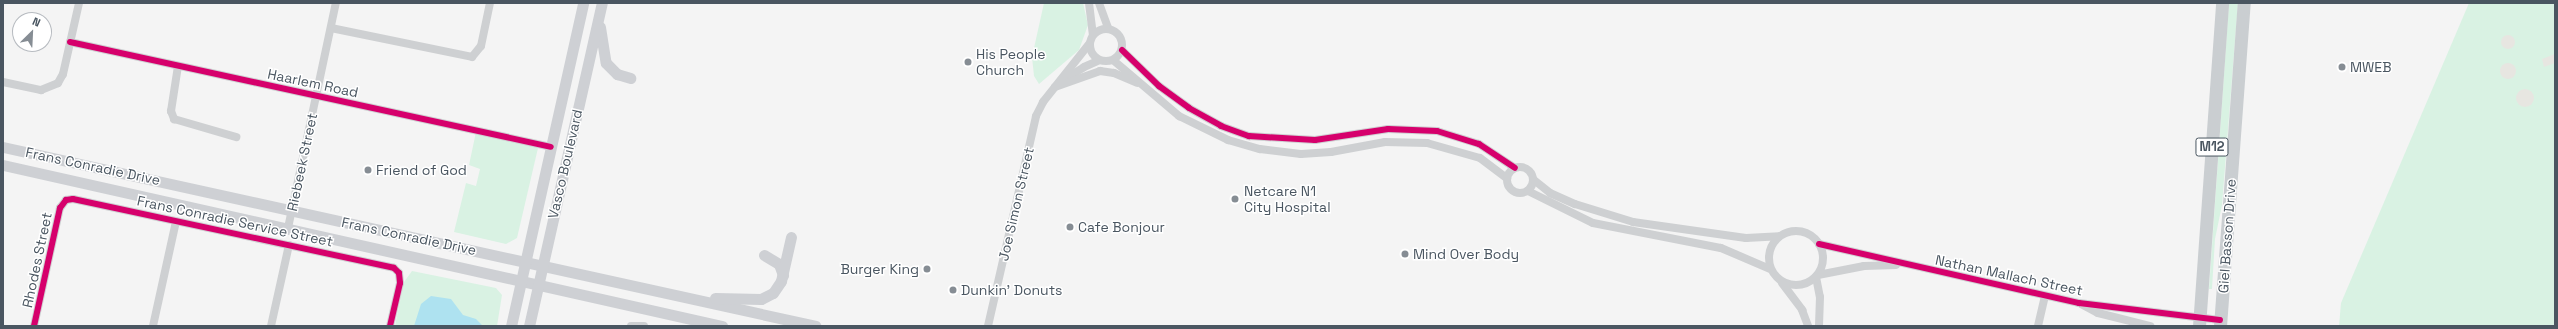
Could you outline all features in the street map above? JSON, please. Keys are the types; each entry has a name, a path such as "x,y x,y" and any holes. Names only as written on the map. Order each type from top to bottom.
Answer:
{"main road":[{"name":"Vasco Boulevard","path":"511,326 583,3"},
{"name":"Vasco Boulevard","path":"529,326 602,3"},
{"name":"Giel Basson Drive","path":"2199,322 2222,3"},
{"name":"Giel Basson Drive","path":"2220,323 2244,3"},
{"path":"600,16 605,61 617,74 630,78"},
{"name":"Frans Conradie Drive","path":"3,146 816,326"},
{"name":"Frans Conradie Drive","path":"3,165 722,326"},
{"path":"689,298 760,299 778,288 783,275 791,237"},
{"path":"764,256 779,264 783,275"}],"street":[{"path":"3,82 41,90 54,86 63,74 79,3"},
{"name":"Riebeek Street","path":"288,228 336,3"},
{"path":"331,28 472,57 481,46 490,3"},
{"path":"1089,3 1093,34 1090,44 1092,54 1100,60 1113,60 1173,112 1198,127 1246,146 1302,154 1331,152 1385,142 1427,143 1480,158 1506,178 1512,191 1517,194 1528,191 1534,180"},
{"path":"1099,3 1108,28 1120,36 1122,50 1160,86 1189,108 1221,126 1249,136 1315,140 1388,129 1437,131 1479,144 1514,168 1529,170 1534,180 1550,193 1570,202 1633,222 1746,238 1779,236 1797,231 1812,236 1819,244 1823,262 1817,276 1810,282 1795,286 1780,281"},
{"path":"1093,34 1100,29 1108,28"},
{"name":"Haarlem Road","path":"70,42 316,97 551,147"},
{"name":"Joe Simon Street","path":"988,326 1032,130 1043,102 1090,44"},
{"path":"1113,60 1122,50"},
{"name":"Joe Simon Street","path":"1055,87 1079,69 1100,60"},
{"path":"178,66 171,111 174,119 236,137"},
{"path":"1055,87 1088,74 1114,73 1129,78 1153,94"},
{"path":"1506,178 1514,168"},
{"path":"1528,191 1551,205 1594,223 1721,248 1770,269 1802,310 1808,326"},
{"name":"Frans Conradie Service Street","path":"66,200 76,199 289,245 398,271 400,283 390,326"},
{"name":"Rhodes Street","path":"34,326 60,208 66,200"},
{"path":"153,326 176,221"},
{"path":"1770,269 1768,255 1779,236"},
{"name":"Nathan Mallach Street","path":"1819,244 1909,266 2079,303 2099,303 2199,322 2220,323"},
{"path":"271,326 289,245"},
{"name":"Nathan Mallach Street","path":"1817,276 1864,266 1909,266"},
{"path":"1817,276 1820,296 1819,326"},
{"path":"2038,326 2045,296"},
{"name":"Nathan Mallach Street","path":"2079,303 2098,313 2150,326"},
{"path":"631,326 644,326"}],"green space":[{"path":"1044,3 1083,3 1088,25 1079,50 1039,84 1034,76 1032,57"},
{"path":"2229,3 2238,3 2222,205 2215,239 2212,289 2209,289"},
{"path":"2469,3 2555,3 2555,326 2339,326 2341,303"},
{"path":"476,132 538,148 517,238 506,244 454,232 466,183 476,186 480,169 469,165"},
{"path":"412,271 496,288 502,295 497,326 395,326 404,282"}],"sand":[{"path":"2505,35 2511,35 2515,39 2515,45 2511,49 2505,49 2501,45 2501,39"},
{"path":"2555,54 2555,63 2544,67 2542,59"},
{"path":"2508,63 2515,68 2516,71 2511,78 2508,79 2501,74 2500,71 2505,64"},
{"path":"2525,89 2531,92 2534,98 2531,104 2525,107 2519,104 2516,98 2519,92"}],"water":[{"path":"431,296 451,299 463,315 476,319 483,326 414,326 421,304"}],"cycle path":[{"path":"70,42 551,147"},
{"path":"1122,50 1159,86 1189,108 1221,126 1249,136 1315,140 1388,129 1437,131 1479,144 1515,168"},
{"path":"34,326 60,208 66,200 73,199 394,268 399,273 400,283 390,326"},
{"path":"1819,244 2079,303 2220,320"}],"place":[{"name":"His People Church","path":"968,62"},
{"name":"MWEB","path":"2342,67"},
{"name":"Friend of God","path":"368,170"},
{"name":"Netcare N1 City Hospital","path":"1235,199"},
{"name":"Cafe Bonjour","path":"1070,227"},
{"name":"Mind Over Body","path":"1405,254"},
{"name":"Burger King","path":"927,269"},
{"name":"Dunkin' Donuts","path":"953,290"}]}
